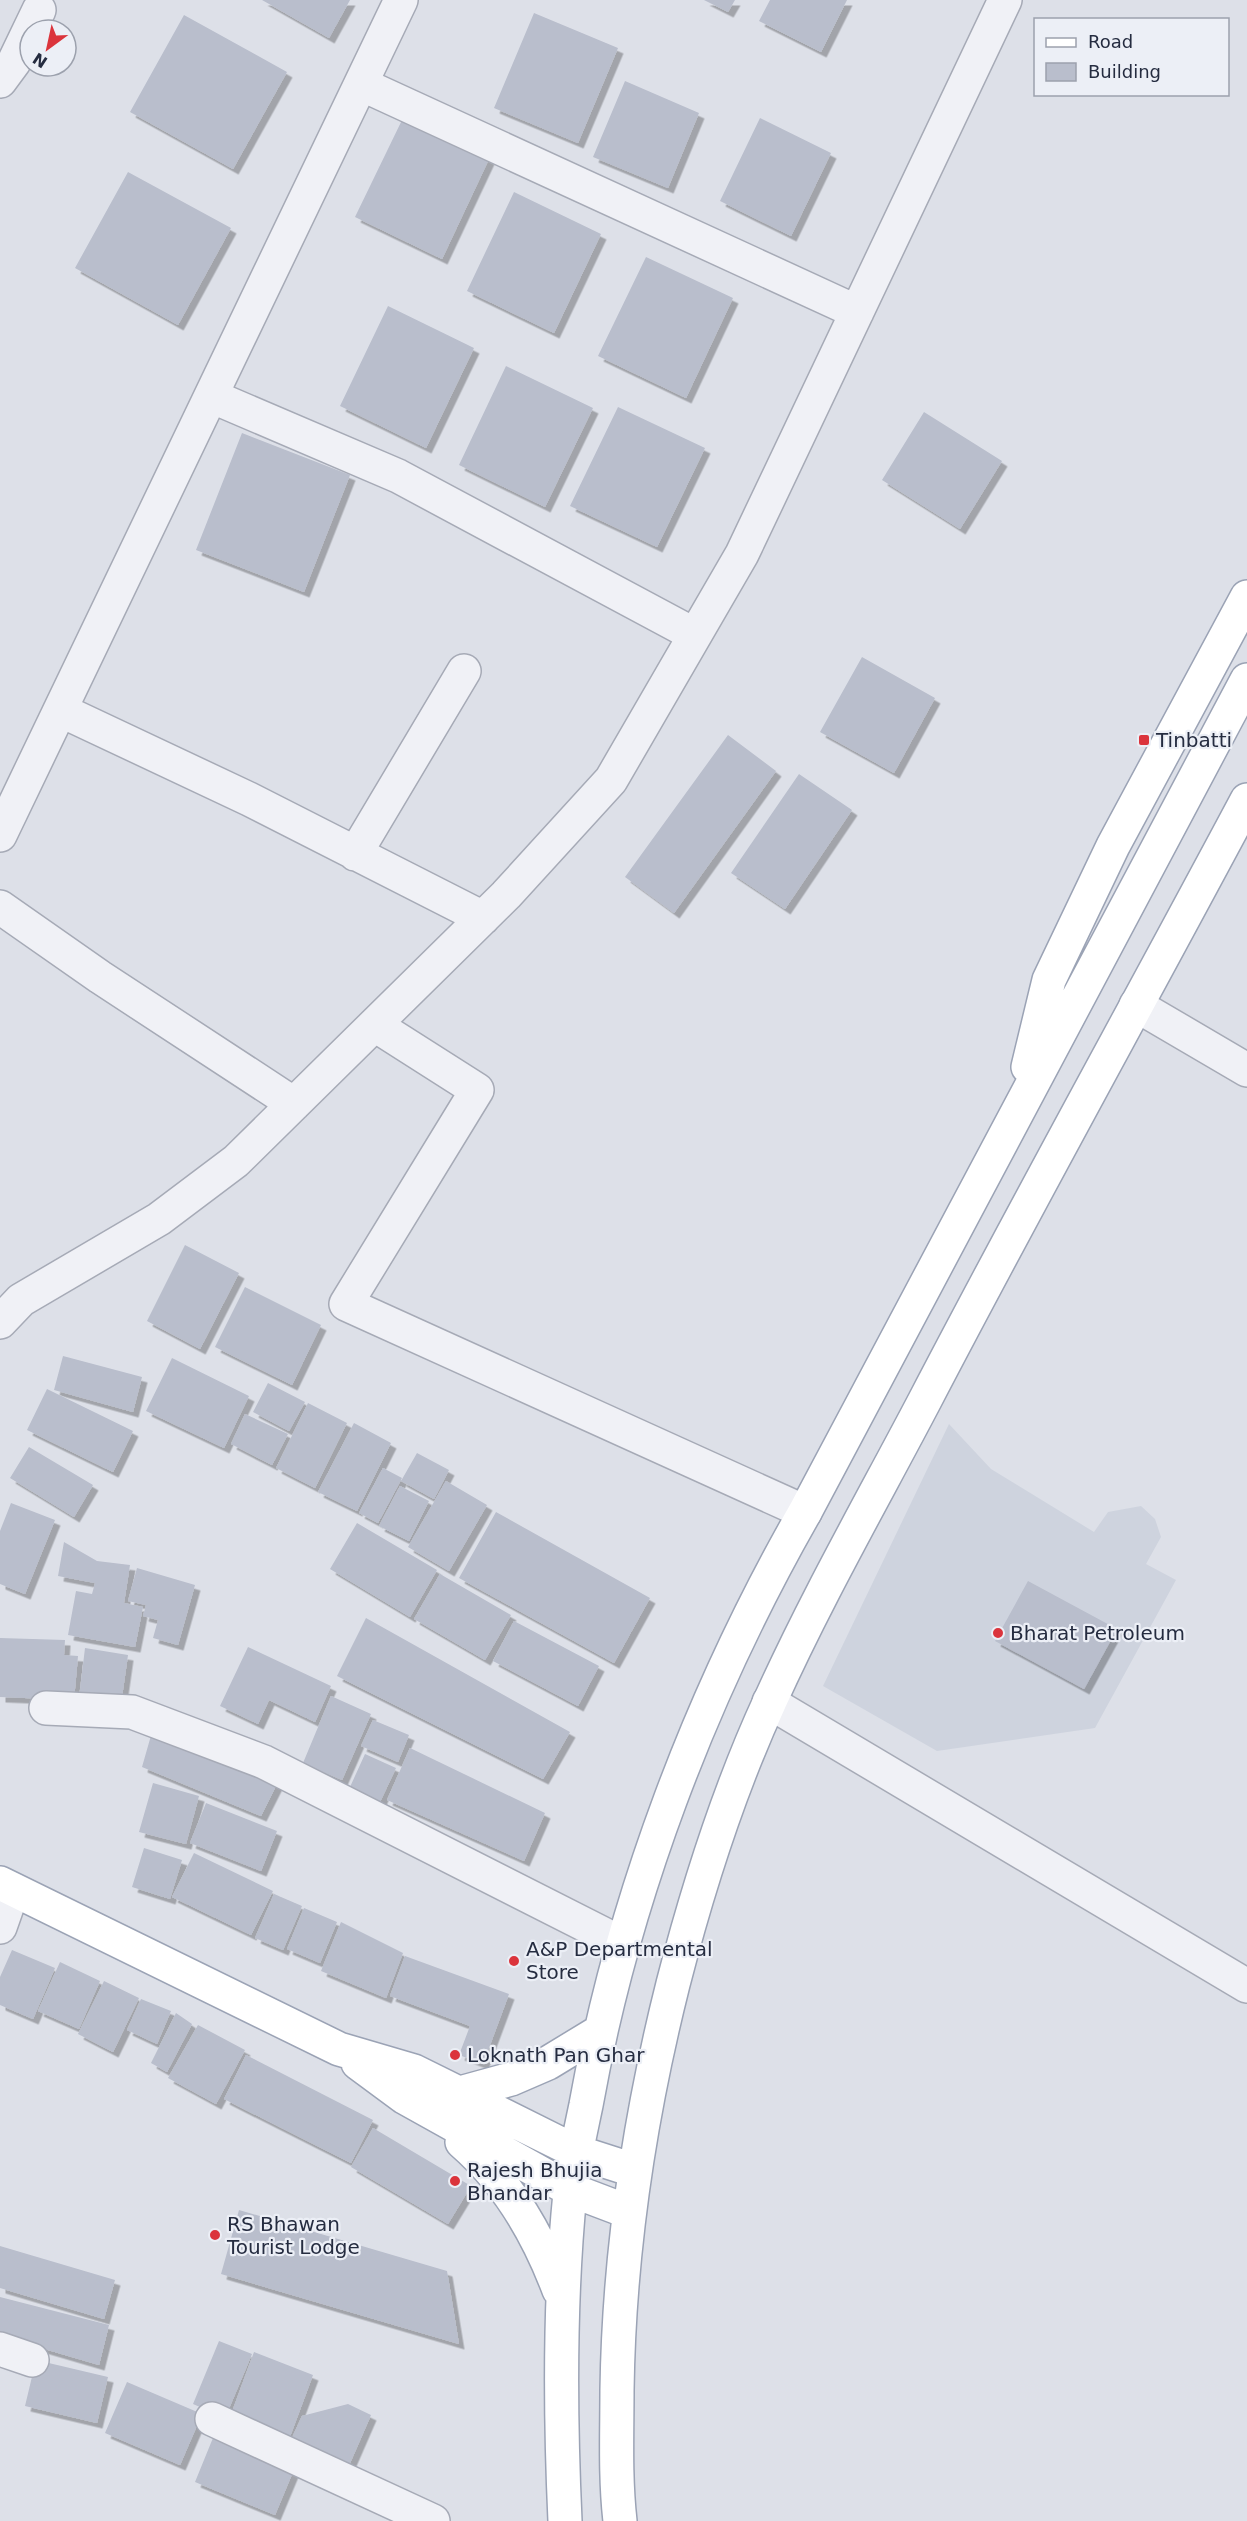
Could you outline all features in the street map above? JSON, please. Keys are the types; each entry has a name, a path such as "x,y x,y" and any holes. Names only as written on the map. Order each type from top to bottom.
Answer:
{"main road":[{"path":"1016,1115 1049,980 1118,836 1247,597"},
{"path":"565,2521 560,2426 563,2301 570,2190 599,2032 623,1944 687,1757 764,1584 805,1512 1247,680"},
{"path":"620,2521 616,2482 618,2322 633,2170 652,2070 701,1880 732,1793 769,1702 978,1298 1247,800"},
{"path":"6,1887 339,2049 414,2071 577,2152 633,2170"},
{"path":"460,2093 511,2079 548,2063 599,2032"},
{"path":"339,2049 440,2122 465,2144 502,2184 527,2220 547,2259 563,2301"},
{"path":"404,2097 570,2190 629,2212"},
{"path":"616,2451 632,2521"}],"street":[{"path":"0,836 401,0"},
{"path":"0,1322 21,1300 78,1268 176,1206 236,1161 483,918 611,780 742,554 1005,0"},
{"path":"0,81 14,62 39,10"},
{"path":"361,84 857,312"},
{"path":"211,396 398,476 695,635"},
{"path":"355,854 464,671"},
{"path":"60,710 249,799 483,918"},
{"path":"0,907 100,977 294,1104"},
{"path":"1136,1005 1247,1070"},
{"path":"375,1025 477,1090 346,1304 805,1512"},
{"path":"769,1702 1247,1986"},
{"path":"46,1708 132,1712 264,1762 623,1944"},
{"path":"0,1927 6,1887"},
{"path":"0,2349 32,2360"},
{"path":"212,2420 433,2521"}],"shaded area":[{"name":"Bharat Petroleum","path":"949,1424 991,1469 1094,1532 1108,1512 1141,1506 1155,1519 1161,1537 1146,1564 1176,1580 1095,1728 937,1751 823,1686"}],"building":[{"path":"262,0 350,0 329,38"},
{"path":"704,0 735,0 728,12"},
{"path":"770,0 847,0 821,52 759,21"},
{"path":"534,13 618,48 578,143 494,108"},
{"path":"184,15 287,72 233,169 130,112"},
{"path":"625,81 699,113 668,188 593,157"},
{"path":"403,118 489,159 442,259 355,217"},
{"path":"760,118 831,153 791,236 720,201"},
{"path":"128,172 231,228 178,325 75,268"},
{"path":"514,192 601,234 554,333 467,291"},
{"path":"646,257 733,298 686,398 598,356"},
{"path":"388,306 474,348 426,448 340,406"},
{"path":"506,366 593,408 545,507 459,465"},
{"path":"618,407 705,448 657,547 570,506"},
{"path":"924,412 1002,461 960,529 882,480"},
{"path":"242,433 350,475 304,592 196,550"},
{"path":"862,657 935,698 894,773 820,732"},
{"path":"728,735 776,771 674,913 625,877"},
{"path":"799,774 852,810 785,909 731,873"},
{"path":"185,1245 239,1273 200,1349 147,1321"},
{"path":"245,1287 321,1325 292,1385 215,1347"},
{"path":"63,1356 142,1377 133,1412 54,1390"},
{"path":"172,1358 249,1396 224,1448 146,1411"},
{"path":"268,1383 305,1402 289,1431 253,1412"},
{"path":"47,1389 133,1431 113,1472 27,1430"},
{"path":"308,1403 347,1423 315,1488 276,1468"},
{"path":"245,1414 288,1434 272,1465 231,1444"},
{"path":"354,1423 391,1443 357,1511 318,1492"},
{"path":"29,1447 93,1485 74,1517 10,1478"},
{"path":"417,1453 449,1470 434,1499 401,1481"},
{"path":"383,1468 402,1478 378,1523 359,1513"},
{"path":"446,1481 487,1505 449,1571 408,1547"},
{"path":"400,1486 429,1501 409,1541 379,1526"},
{"path":"11,1503 55,1520 25,1594 0,1584 0,1531"},
{"path":"496,1512 650,1598 614,1663 459,1578"},
{"path":"357,1523 437,1570 410,1617 330,1569"},
{"path":"64,1542 97,1561 130,1565 124,1603 143,1607 135,1647 68,1635 76,1591 92,1594 95,1583 58,1576"},
{"path":"137,1568 195,1585 178,1645 153,1638 158,1620 143,1616 146,1605 128,1601"},
{"path":"440,1574 511,1615 485,1660 414,1619"},
{"path":"1028,1581 1117,1629 1084,1689 995,1641"},
{"path":"366,1618 570,1732 543,1779 337,1676"},
{"path":"514,1621 599,1666 578,1706 493,1661"},
{"path":"0,1638 65,1640 64,1655 78,1656 74,1700 0,1697"},
{"path":"248,1647 331,1686 315,1722 269,1700 258,1724 220,1706"},
{"path":"85,1648 128,1655 121,1704 79,1698"},
{"path":"331,1696 371,1714 342,1780 303,1763"},
{"path":"373,1720 409,1735 398,1762 361,1746"},
{"path":"152,1732 280,1778 261,1816 142,1767"},
{"path":"410,1748 545,1813 524,1861 387,1800"},
{"path":"365,1754 396,1768 380,1802 350,1787"},
{"path":"153,1783 199,1796 186,1844 139,1832"},
{"path":"206,1803 277,1831 261,1871 190,1843"},
{"path":"144,1848 182,1860 170,1899 132,1887"},
{"path":"194,1853 273,1891 251,1935 172,1897"},
{"path":"274,1894 302,1906 283,1950 255,1938"},
{"path":"304,1908 337,1922 320,1963 287,1949"},
{"path":"341,1922 403,1953 386,1998 321,1971"},
{"path":"12,1950 55,1968 33,2019 0,2005 0,1977"},
{"path":"405,1956 509,1994 483,2064 459,2055 470,2026 390,1996"},
{"path":"60,1962 100,1981 79,2029 38,2011"},
{"path":"104,1981 139,1998 113,2052 78,2034"},
{"path":"141,1999 171,2011 157,2044 127,2030"},
{"path":"176,2013 192,2024 167,2072 151,2063"},
{"path":"198,2025 245,2050 216,2104 168,2078"},
{"path":"246,2055 373,2120 351,2163 224,2099"},
{"path":"373,2128 471,2186 448,2224 351,2167"},
{"path":"239,2210 447,2271 459,2344 221,2274"},
{"path":"0,2246 115,2280 104,2319 0,2288"},
{"path":"0,2297 109,2325 99,2365 0,2336"},
{"path":"219,2341 252,2354 225,2418 193,2404"},
{"path":"254,2352 313,2375 288,2442 229,2420"},
{"path":"36,2360 108,2377 97,2423 25,2406"},
{"path":"127,2382 202,2414 180,2465 105,2433"},
{"path":"348,2404 371,2415 344,2477 286,2451 302,2416"},
{"path":"215,2433 295,2467 275,2515 195,2482"}],"place":[{"name":"Tinbatti","path":"1144,740"},
{"name":"Bharat Petroleum","path":"998,1633"},
{"name":"A&P Departmental Store","path":"514,1961"},
{"name":"Loknath Pan Ghar","path":"455,2055"},
{"name":"Rajesh Bhujia Bhandar","path":"455,2181"},
{"name":"RS Bhawan Tourist Lodge","path":"215,2235"}]}
